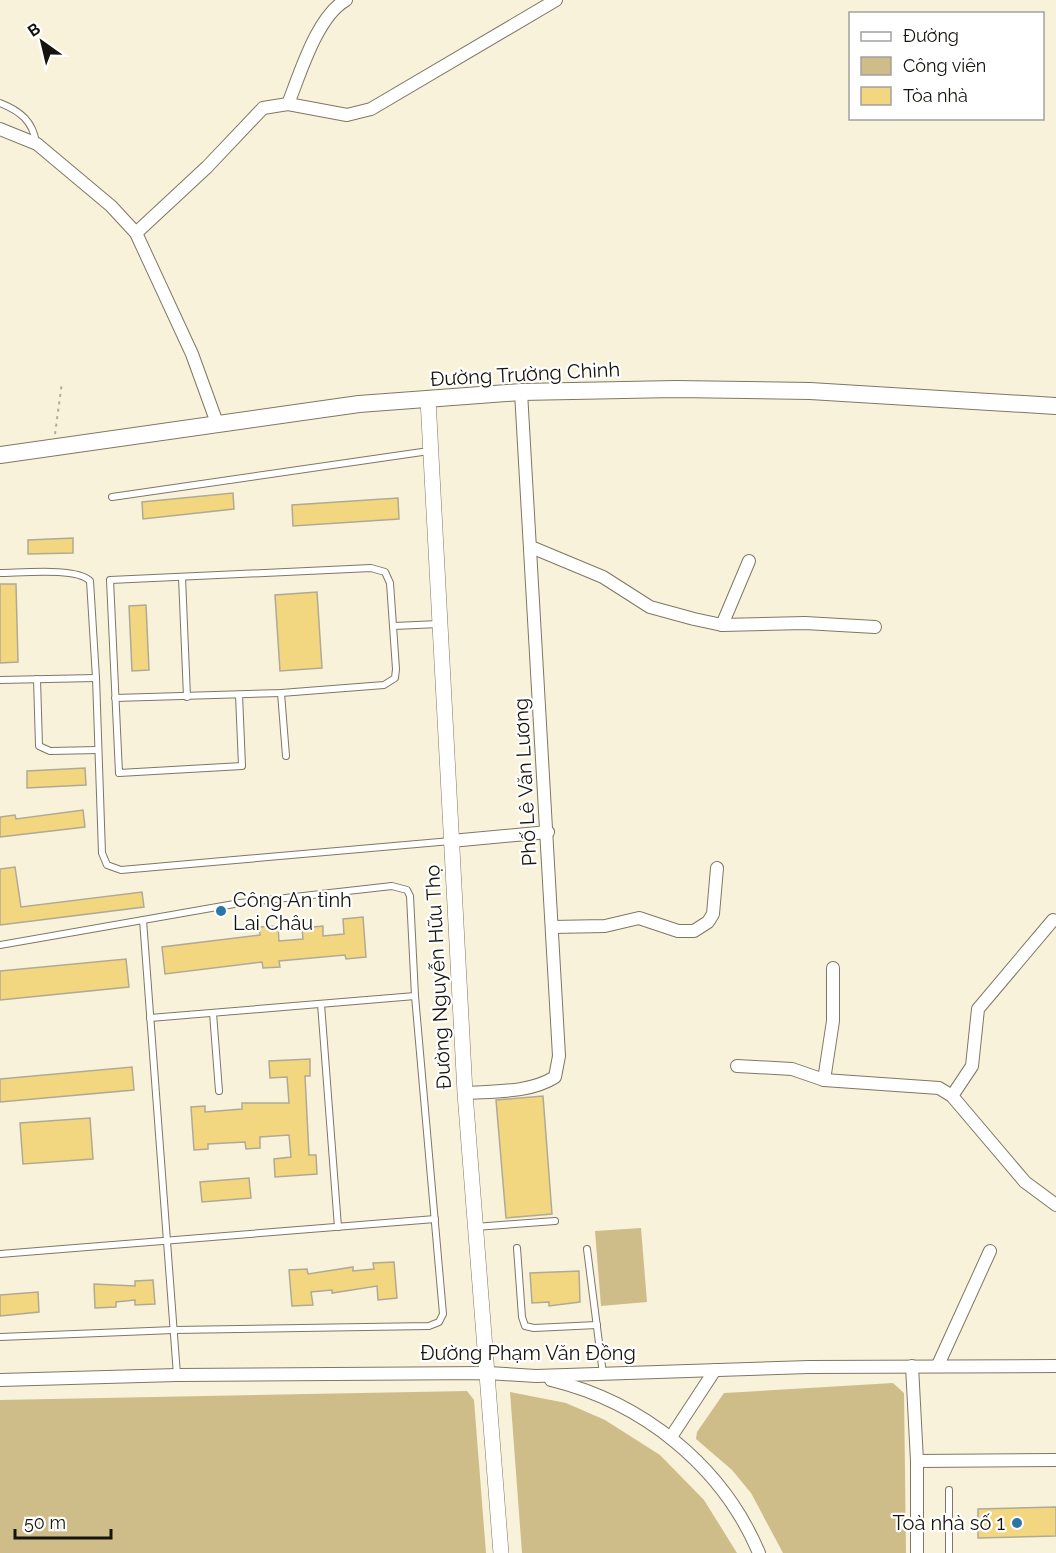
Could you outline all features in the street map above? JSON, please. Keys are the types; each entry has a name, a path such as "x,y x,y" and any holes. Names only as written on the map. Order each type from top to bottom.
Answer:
{"main road":[{"name":"Đường Trường Chinh","path":"0,455 359,404 521,392 675,389 810,391 1056,406"}],"street":[{"path":"288,104 325,19 335,7 346,0"},
{"path":"136,233 207,167 256,114 273,105 288,104 347,115 371,109 556,0"},
{"path":"0,129 36,144 111,206 136,233 184,334 218,423"},
{"name":"Phố Lê Văn Lương","path":"465,1093 538,1085 555,1077 559,1056 548,832 521,392"},
{"name":"Đường Nguyễn Hữu Thọ","path":"428,399 465,1093 501,1553"},
{"path":"531,547 603,577 659,610 722,625 805,623 875,627"},
{"path":"722,625 749,561"},
{"path":"451,841 548,832"},
{"path":"552,927 604,926 639,918 678,931 694,931 708,922 713,914 717,868"},
{"path":"952,1096 972,1066 978,1009 1053,920"},
{"path":"824,1080 833,1021 832,968"},
{"path":"737,1066 792,1069 824,1080 932,1086 952,1096 1025,1182 1056,1205"},
{"path":"938,1365 990,1251"},
{"name":"Đường Phạm Văn Đồng","path":"0,1380 177,1375 488,1373 536,1376 938,1365 1056,1366"},
{"path":"912,1366 917,1461 917,1553"},
{"path":"671,1437 715,1370"},
{"path":"536,1376 572,1385 608,1398 641,1416 671,1437 721,1488 747,1528 759,1553"},
{"path":"917,1461 1056,1460"}],"lane":[{"path":"0,103 17,110 28,120 36,144"},
{"path":"112,497 430,451"},
{"path":"116,698 281,693 374,687 390,682 395,678 396,669 388,577 380,569 110,580 119,773 242,766 239,695"},
{"path":"0,573 69,573 86,576 90,580 102,853 107,865 113,868 451,841"},
{"path":"182,577 187,697"},
{"path":"394,626 439,624"},
{"path":"0,680 96,678"},
{"path":"37,679 39,746 50,751 98,750"},
{"path":"281,693 286,756"},
{"path":"0,945 240,903 400,886 410,896 415,996 443,1314 442,1319 435,1324 0,1337"},
{"path":"143,920 177,1375"},
{"path":"150,1018 415,996"},
{"path":"321,1004 338,1227"},
{"path":"213,1012 219,1091"},
{"path":"0,1254 435,1219"},
{"path":"475,1227 555,1221"},
{"path":"517,1248 522,1317 525,1326 534,1328 597,1325"},
{"path":"587,1249 603,1374"},
{"path":"949,1490 949,1553"}],"path":[{"path":"54,448 62,382"}],"green space":[{"path":"641,1228 647,1302 601,1306 595,1231"},
{"path":"893,1383 904,1393 906,1553 783,1553 751,1493 732,1470 696,1439 697,1432 724,1393"},
{"path":"467,1391 474,1400 486,1553 0,1553 0,1400"},
{"path":"510,1392 566,1403 605,1420 660,1455 704,1500 737,1553 522,1553"}],"building":[{"path":"233,493 234,509 143,519 142,502"},
{"path":"398,498 399,519 293,526 292,505"},
{"path":"73,538 73,553 28,554 28,540"},
{"path":"0,584 16,584 18,662 0,663"},
{"path":"317,592 322,668 280,671 275,595"},
{"path":"146,605 149,670 132,671 129,606"},
{"path":"85,768 86,785 27,788 27,771"},
{"path":"83,810 85,827 0,837 0,817 15,815 16,819"},
{"path":"15,867 21,907 142,892 144,907 0,925 0,869"},
{"path":"363,917 366,957 346,959 345,955 279,961 280,967 263,968 262,962 165,974 162,947 260,935 259,927 278,926 279,941 303,939 302,928 323,926 323,936 344,934 343,919"},
{"path":"126,959 129,987 0,1000 0,971"},
{"path":"310,1059 310,1076 305,1076 309,1155 316,1155 317,1174 275,1177 274,1159 291,1157 289,1135 260,1137 260,1148 246,1149 245,1142 208,1144 208,1149 194,1150 191,1107 205,1106 205,1112 242,1109 242,1103 289,1103 287,1077 270,1078 269,1061"},
{"path":"132,1067 134,1090 0,1102 0,1079"},
{"path":"543,1096 552,1214 506,1218 496,1100"},
{"path":"90,1118 93,1159 23,1164 20,1123"},
{"path":"249,1178 251,1198 202,1202 200,1182"},
{"path":"394,1262 397,1298 378,1300 377,1286 332,1293 332,1290 311,1292 313,1305 292,1306 289,1270 307,1269 308,1274 353,1267 353,1271 374,1269 373,1263"},
{"path":"579,1271 580,1302 549,1306 549,1302 532,1303 530,1273"},
{"path":"153,1280 155,1304 135,1305 135,1300 116,1302 116,1307 95,1308 94,1284 135,1286 135,1281"},
{"path":"38,1292 39,1312 0,1316 0,1295"},
{"name":"Toà nhà số 1","path":"1056,1507 1056,1536 978,1538 978,1509"}],"place":[{"name":"Công An tỉnh Lai Châu","path":"221,911"},
{"name":"Toà nhà số 1","path":"1017,1523"}]}
